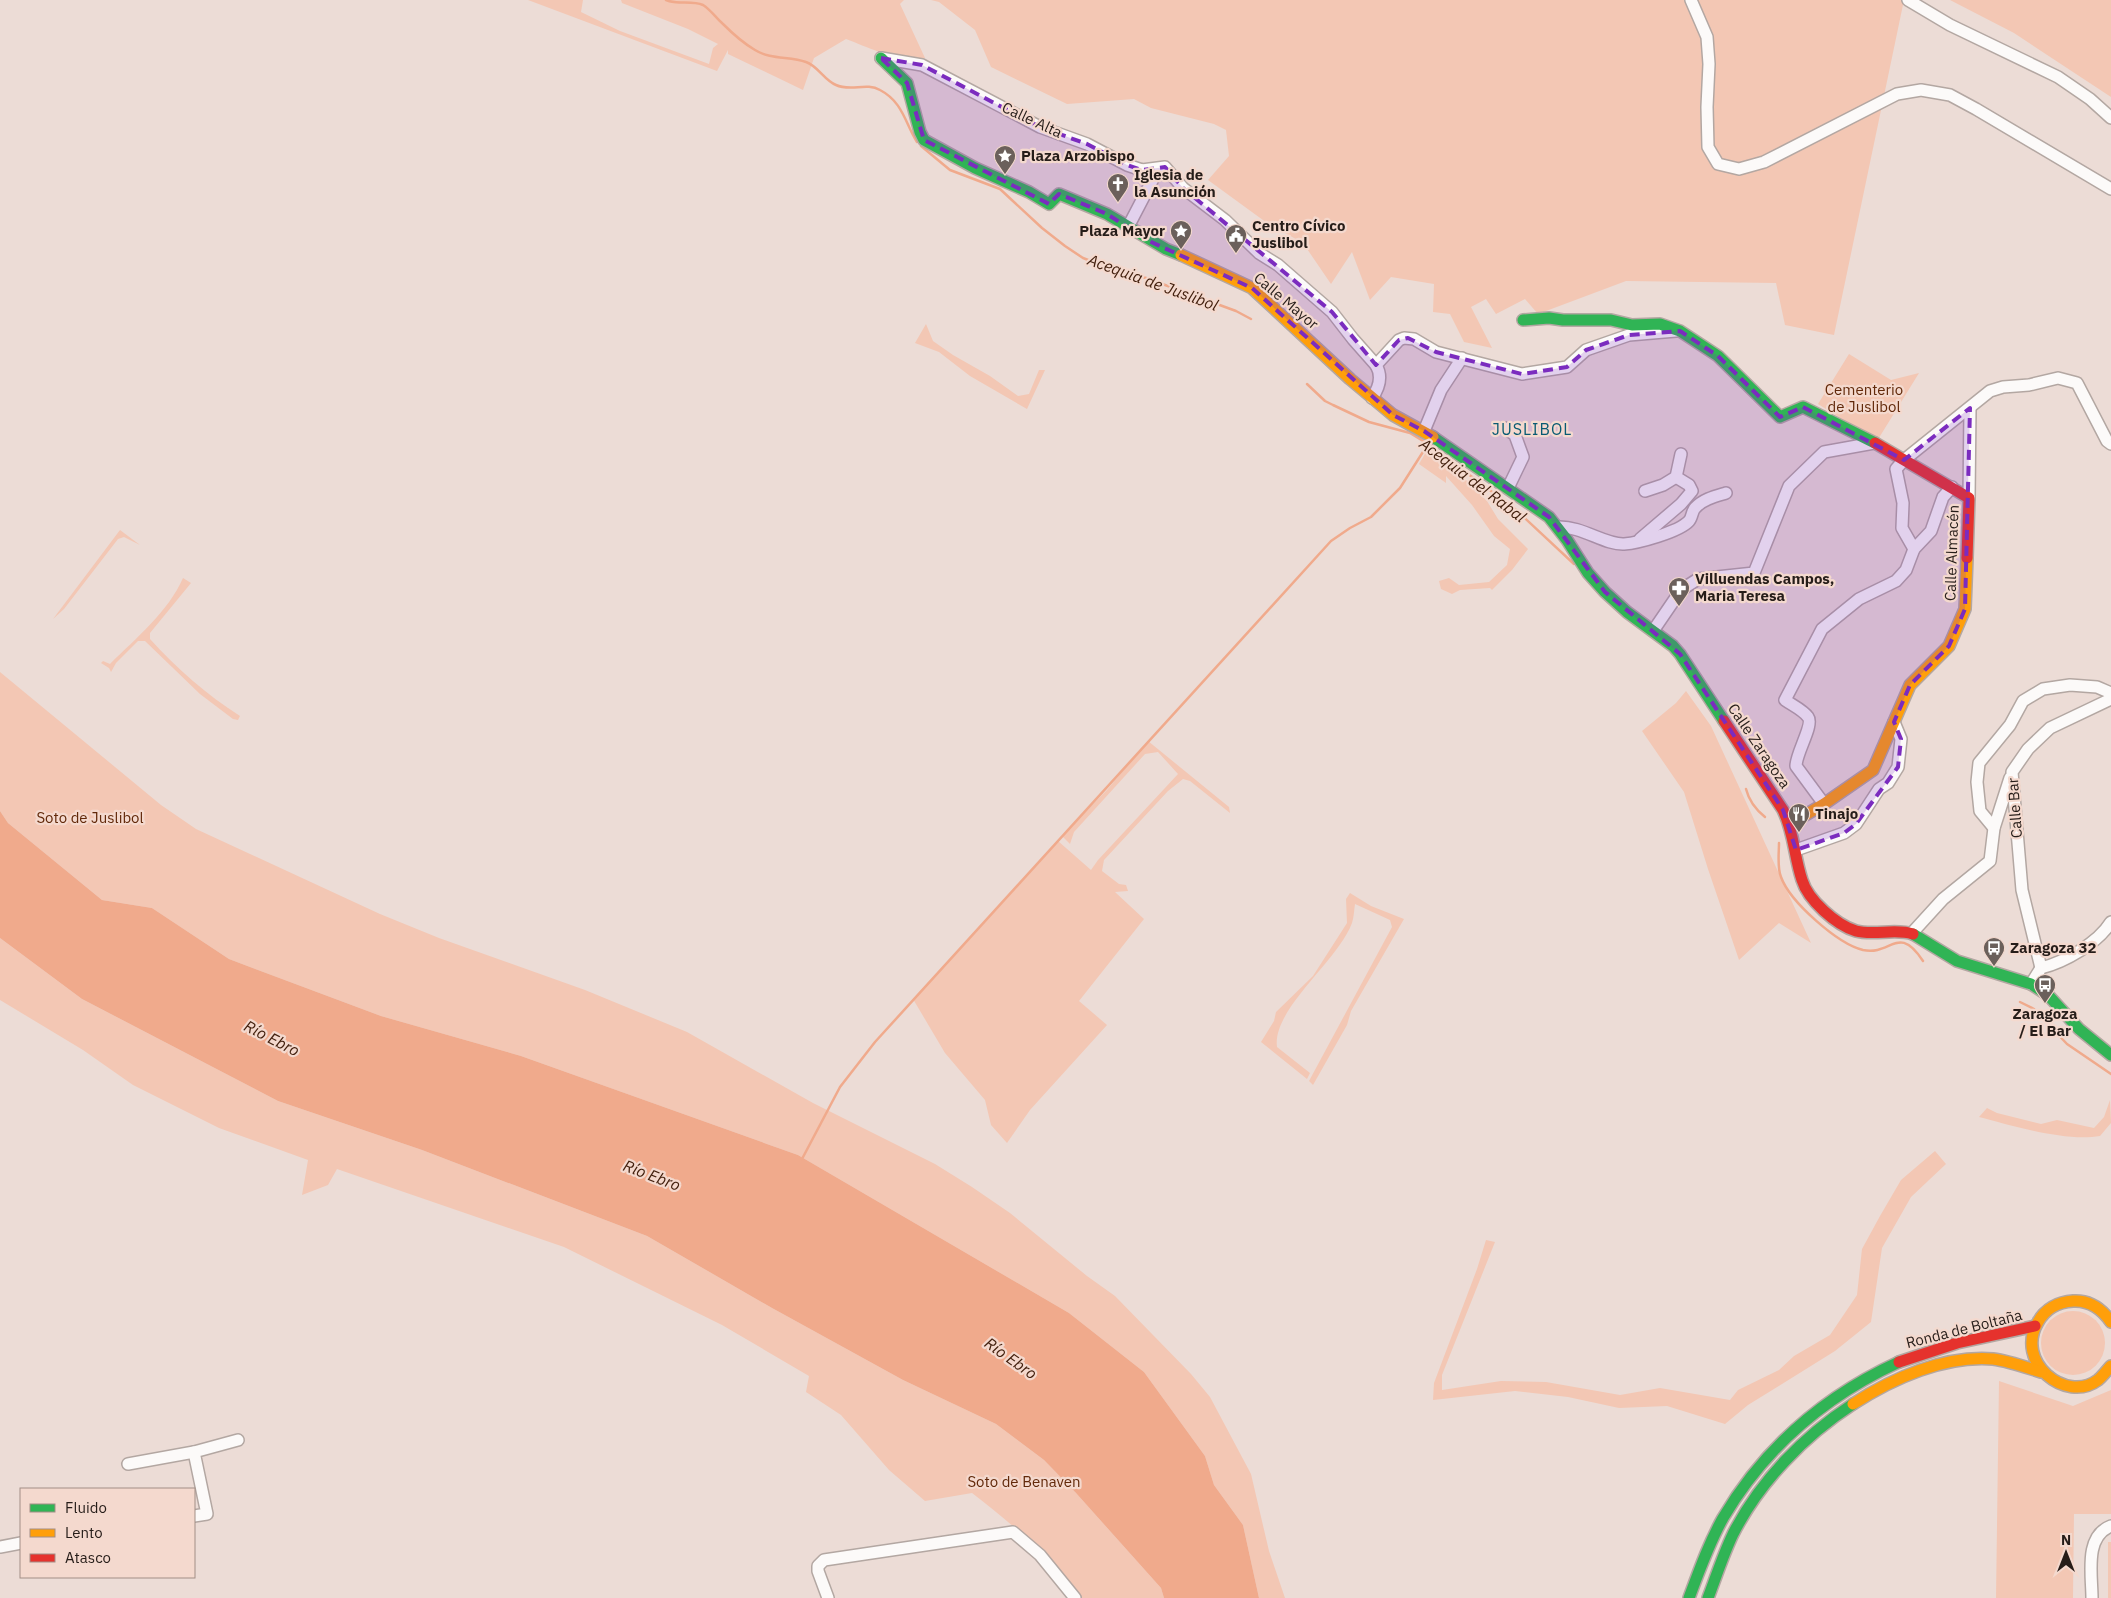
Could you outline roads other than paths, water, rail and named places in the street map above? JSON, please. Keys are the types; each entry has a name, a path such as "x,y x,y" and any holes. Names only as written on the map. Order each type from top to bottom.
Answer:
{"street":[{"path":"1691,0 1706,37 1709,64 1708,147 1718,164 1739,169 1764,162 1897,94 1921,90 1950,96 1976,109 2111,190"},
{"path":"1908,0 1950,25 2058,77 2090,99 2111,118"},
{"name":"Calle Alta","path":"1049,204 1029,192 976,168 924,140 920,132 907,83 881,58 922,66 1040,127 1087,144 1127,165 1142,170 1165,167 1183,188 1225,220 1259,253 1278,265 1332,312 1353,340 1376,365"},
{"path":"1128,227 1153,179 1142,170"},
{"name":"Calle Mayor","path":"1049,204 1059,194 1107,214 1166,249 1208,266 1252,288 1392,415 1435,438"},
{"path":"1523,320 1549,318 1563,320 1611,320 1632,325 1660,324 1680,331"},
{"path":"1372,398 1379,383 1380,374 1376,365 1404,338 1414,339 1436,352 1522,374 1567,367 1586,350 1629,335 1680,331"},
{"name":"Calle Almacén","path":"1680,331 1718,356 1780,417 1803,407 1874,443 1969,498 1965,609 1949,646 1910,685 1874,770 1824,804 1790,824"},
{"path":"1424,431 1441,390 1462,358"},
{"path":"1914,548 1902,528 1903,503 1896,469 1904,460 1990,391 2058,378 2077,383 2107,441 2111,444"},
{"path":"1969,498 1970,408"},
{"path":"1505,428 1515,435 1523,457 1508,488"},
{"name":"Calle Zaragoza","path":"1435,438 1541,510 1558,527 1588,573 1605,592 1680,654 1783,810 1790,824 1799,874 1807,891 1836,921 1857,931 1900,931 1912,933 1957,961 2031,984 2048,995 2084,1033 2111,1054"},
{"path":"1653,631 1681,590 1698,579 1754,573 1789,486 1824,452 1874,443"},
{"path":"1645,492 1663,485 1676,477 1681,454"},
{"path":"1638,541 1681,504 1692,490 1676,477"},
{"path":"1824,804 1796,766 1797,754 1810,721 1808,716 1786,700 1822,629 1859,599 1896,581 1906,570 1914,548 1931,531 1943,497 1952,488"},
{"path":"1558,527 1573,527 1620,544 1638,541 1659,535 1684,524 1689,521 1692,512 1699,504 1726,493"},
{"path":"1994,828 1980,811 1977,770 1980,763 2010,725 2023,701 2043,689 2070,685 2097,687 2111,693"},
{"name":"Calle Bar","path":"2041,968 2022,890 2012,772 2028,749 2050,728 2111,699"},
{"path":"1796,850 1844,833 1856,824 1879,789 1888,783 1898,767 1901,739 1894,722"},
{"path":"1912,933 1943,899 1990,861 1994,828 2012,772"},
{"path":"2031,984 2041,968 2056,964 2086,947 2111,922"},
{"name":"Ronda de Boltaña","path":"2110,1320 2095,1306 2085,1302 2064,1302 2046,1311 2034,1326 2031,1350 2041,1372 2051,1381 2064,1386 2077,1387 2090,1384 2106,1374 2111,1366"},
{"name":"Ronda de Boltaña","path":"1689,1598 1723,1518 1741,1489 1780,1442 1827,1401 1876,1371 1908,1358 1962,1342 2034,1326"},
{"name":"Ronda de Boltaña","path":"1708,1598 1736,1528 1754,1500 1792,1452 1840,1412 1864,1396 1899,1378 1953,1361 1988,1358 2041,1372"},
{"path":"128,1464 194,1452 238,1440"},
{"path":"194,1452 207,1514 195,1516"},
{"path":"2092,1598 2093,1547 2096,1537 2101,1531 2111,1526"},
{"path":"828,1598 818,1570 818,1566 824,1560 1013,1532 1040,1555 1075,1598"},
{"path":"0,1547 20,1543"}],"water":[{"name":"Río Ebro","path":"0,811 8,823 102,900 152,908 229,959 381,1016 521,1056 798,1155 1069,1313 1144,1372 1205,1456 1214,1485 1243,1525 1259,1598 1164,1598 1161,1588 1076,1493 1044,1460 996,1424 903,1380 647,1236 422,1150 278,1101 82,999 0,938"}],"waterway":[{"name":"Acequia de Juslibol","path":"666,0 703,5 720,22 755,50 774,57 806,62 836,85 847,88 869,87 880,90 888,95 899,107 917,142"},
{"name":"Acequia de Juslibol","path":"921,146 950,170 1000,189 1042,228 1083,258 1146,278 1236,311 1251,319"},
{"name":"Acequia del Rabal","path":"1307,384 1325,401 1333,405 1369,422 1410,433 1428,444 1515,509 1574,564"},
{"path":"802,1159 840,1087 875,1042 1331,541 1371,517 1400,488 1428,444"},
{"path":"1746,789 1753,804 1765,817"},
{"path":"1779,843 1779,869 1786,887 1804,910 1828,931 1841,940 1863,950 1873,951 1901,942 1914,950 1923,961"},
{"path":"2020,1002 2034,1009 2067,1044 2111,1074"}],"place":[{"name":"Plaza Arzobispo","path":"1005,175"},
{"name":"Iglesia de la Asunción","path":"1118,203"},
{"name":"Plaza Mayor","path":"1181,250"},
{"name":"Centro Cívico Juslibol","path":"1236,254"},
{"name":"Villuendas Campos, Maria Teresa","path":"1679,607"},
{"name":"Tinajo","path":"1799,833"},
{"name":"Zaragoza 32","path":"1994,967"},
{"name":"Zaragoza / El Bar","path":"2045,1004"}],"district":[{"name":"JUSLIBOL","path":"1532,429"}],"park label":[{"name":"Cementerio de Juslibol","path":"1864,398"},
{"name":"Soto de Juslibol","path":"90,818"},
{"name":"Soto de Benaven","path":"1024,1482"}]}
